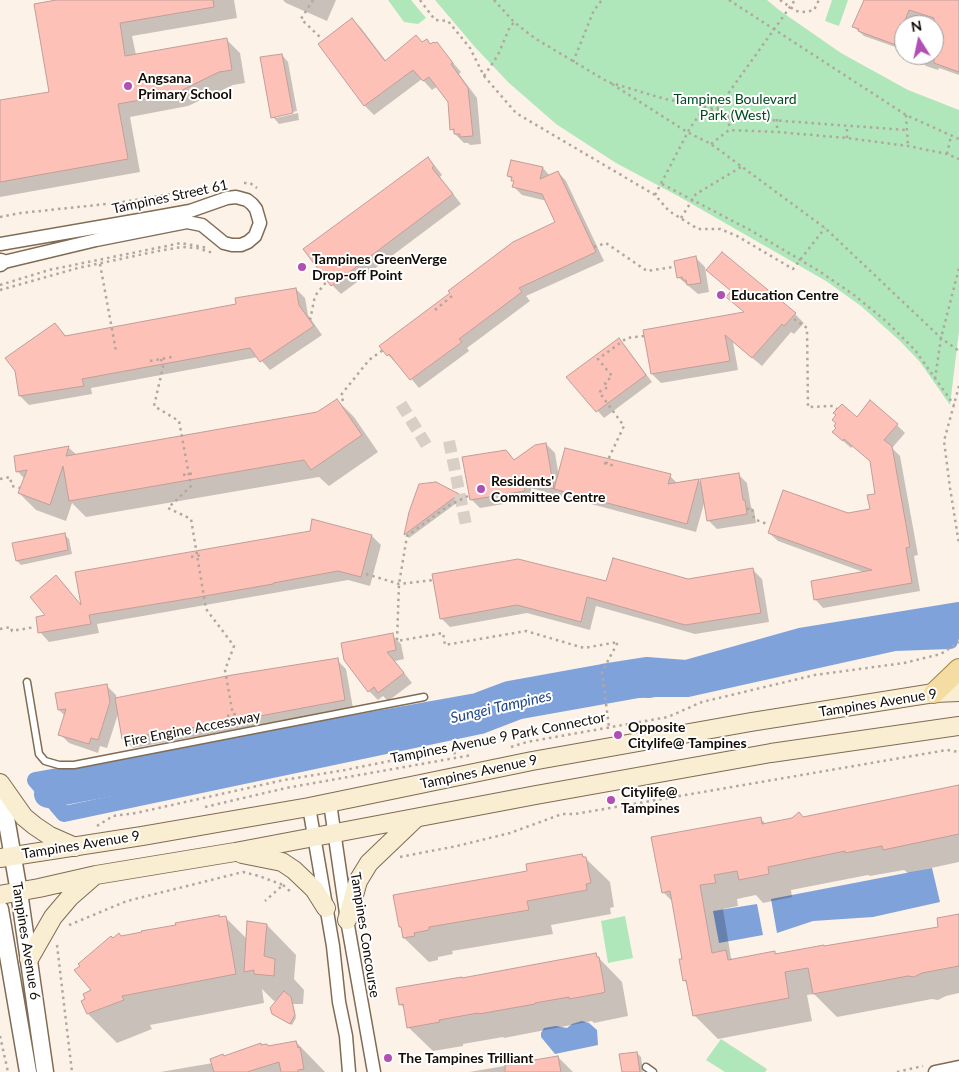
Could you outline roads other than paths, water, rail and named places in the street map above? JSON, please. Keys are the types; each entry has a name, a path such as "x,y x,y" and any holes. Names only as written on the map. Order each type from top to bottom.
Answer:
{"main road":[{"path":"934,693 959,669"},
{"name":"Tampines Avenue 9","path":"6,857 309,807 541,760 750,722 934,693 959,692"},
{"path":"0,895 96,875 235,852 771,753 955,729"},
{"path":"0,782 24,816 35,826 50,836 75,847"},
{"path":"346,920 358,881 369,862 417,817"},
{"path":"235,852 282,862 294,870 314,889 326,908"},
{"path":"29,959 53,917 70,897 96,875"}],"street":[{"name":"Tampines Street 61","path":"0,244 151,218 190,210 236,197 247,200 252,204 264,223 255,236 241,245 224,243 202,225 187,222 86,242 0,263"},
{"name":"Tampines Avenue 6","path":"0,782 6,857 19,892 46,1072"},
{"name":"Tampines Concourse","path":"330,803 346,920 374,1072"},
{"path":"309,807 333,946 339,1002 346,1036 348,1072"},
{"name":"Tampines Avenue 6","path":"0,909 28,1072"},
{"path":"935,1072 959,1066"}],"lane":[{"name":"Fire Engine Accessway","path":"26,682 39,754 45,761 59,765 74,764 424,697"},
{"path":"646,1067 653,1072"}],"water":[{"path":"932,868 940,902 873,917 813,921 777,933 771,899"},
{"path":"757,904 763,935 719,943 713,911"},
{"path":"582,1021 589,1023 597,1030 598,1045 555,1054 541,1037 544,1028 556,1026 567,1028 572,1024"}],"waterway":[{"name":"Sungei Tampines","path":"959,610 950,641 895,643 688,689 643,689 520,711 481,726 64,814 35,780 476,701 508,689 602,672 647,665 686,668 800,636 959,610"},
{"name":"Sungei Tampines","path":"48,794 475,714 512,702 611,683 649,684 727,670 803,650 954,625"}],"tunnel":[{"path":"401,404 427,446"},
{"path":"449,441 466,525"}],"place":[{"name":"Angsana Primary School","path":"128,86"},
{"name":"Tampines GreenVerge Drop-off Point","path":"302,267"},
{"name":"Education Centre","path":"721,295"},
{"name":"Residents' Committee Centre","path":"481,489"},
{"name":"Opposite Citylife@ Tampines","path":"618,735"},
{"name":"Citylife@ Tampines","path":"611,800"},
{"name":"The Tampines Trilliant","path":"388,1058"}],"park label":[{"name":"Tampines Boulevard Park (West)","path":"735,108"}]}
